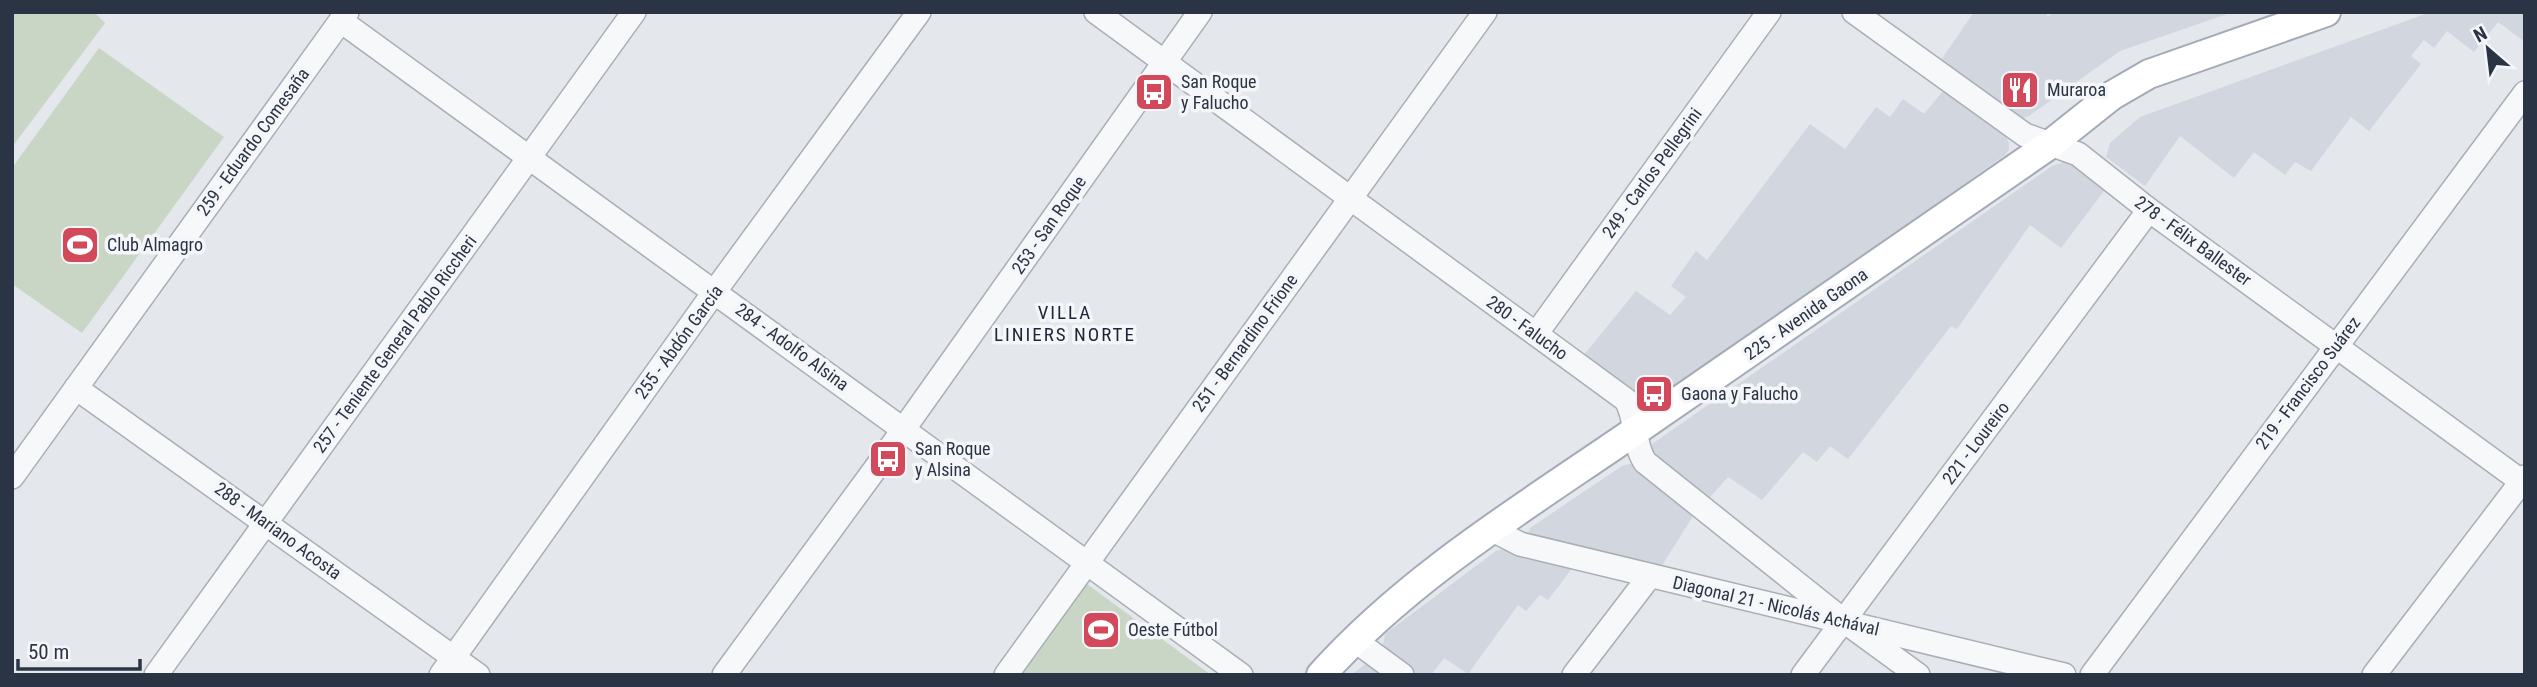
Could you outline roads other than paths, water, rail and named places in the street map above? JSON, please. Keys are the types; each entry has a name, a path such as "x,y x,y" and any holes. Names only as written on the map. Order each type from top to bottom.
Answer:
{"main road":[{"name":"225 - Avenida Gaona","path":"1321,675 1353,639 1385,610 1490,529 2052,143 2111,96 2149,74 2326,12"}],"street":[{"name":"257 - Teniente General Pablo Riccheri","path":"156,675 634,12"},
{"name":"255 - Abdón García","path":"448,666 715,291 919,12"},
{"name":"280 - Falucho","path":"1096,12 1626,400 1631,409 1640,454 1645,462 1844,621 1918,675"},
{"name":"253 - San Roque","path":"724,675 904,429 1200,12"},
{"name":"251 - Bernardino Frione","path":"1006,675 1485,12"},
{"name":"249 - Carlos Pellegrini","path":"1536,334 1769,12"},
{"name":"278 - Félix Ballester","path":"1854,12 2025,135 2078,153 2149,210 2524,481"},
{"name":"284 - Adolfo Alsina","path":"344,17 530,158 1241,675"},
{"name":"259 - Eduardo Comesaña","path":"12,477 344,17"},
{"name":"219 - Francisco Suárez","path":"2092,675 2525,93"},
{"name":"221 - Loureiro","path":"1803,675 2149,210"},
{"name":"288 - Mariano Acosta","path":"76,388 266,522 448,666 478,675"},
{"path":"2374,675 2524,481"},
{"name":"Diagonal 21 - Nicolás Achával","path":"1490,529 1520,544 1649,577 2064,675"},
{"path":"1574,675 1649,577"},
{"path":"1353,639 1402,675"}],"place":[{"name":"Muraroa","path":"2020,90"},
{"name":"San Roque y Falucho","path":"1154,92"},
{"name":"Club Almagro","path":"80,245"},
{"name":"Gaona y Falucho","path":"1654,394"},
{"name":"San Roque y Alsina","path":"888,459"},
{"name":"Oeste Fútbol","path":"1101,630"}],"district":[{"name":"VILLA LINIERS NORTE","path":"1065,323"}]}
